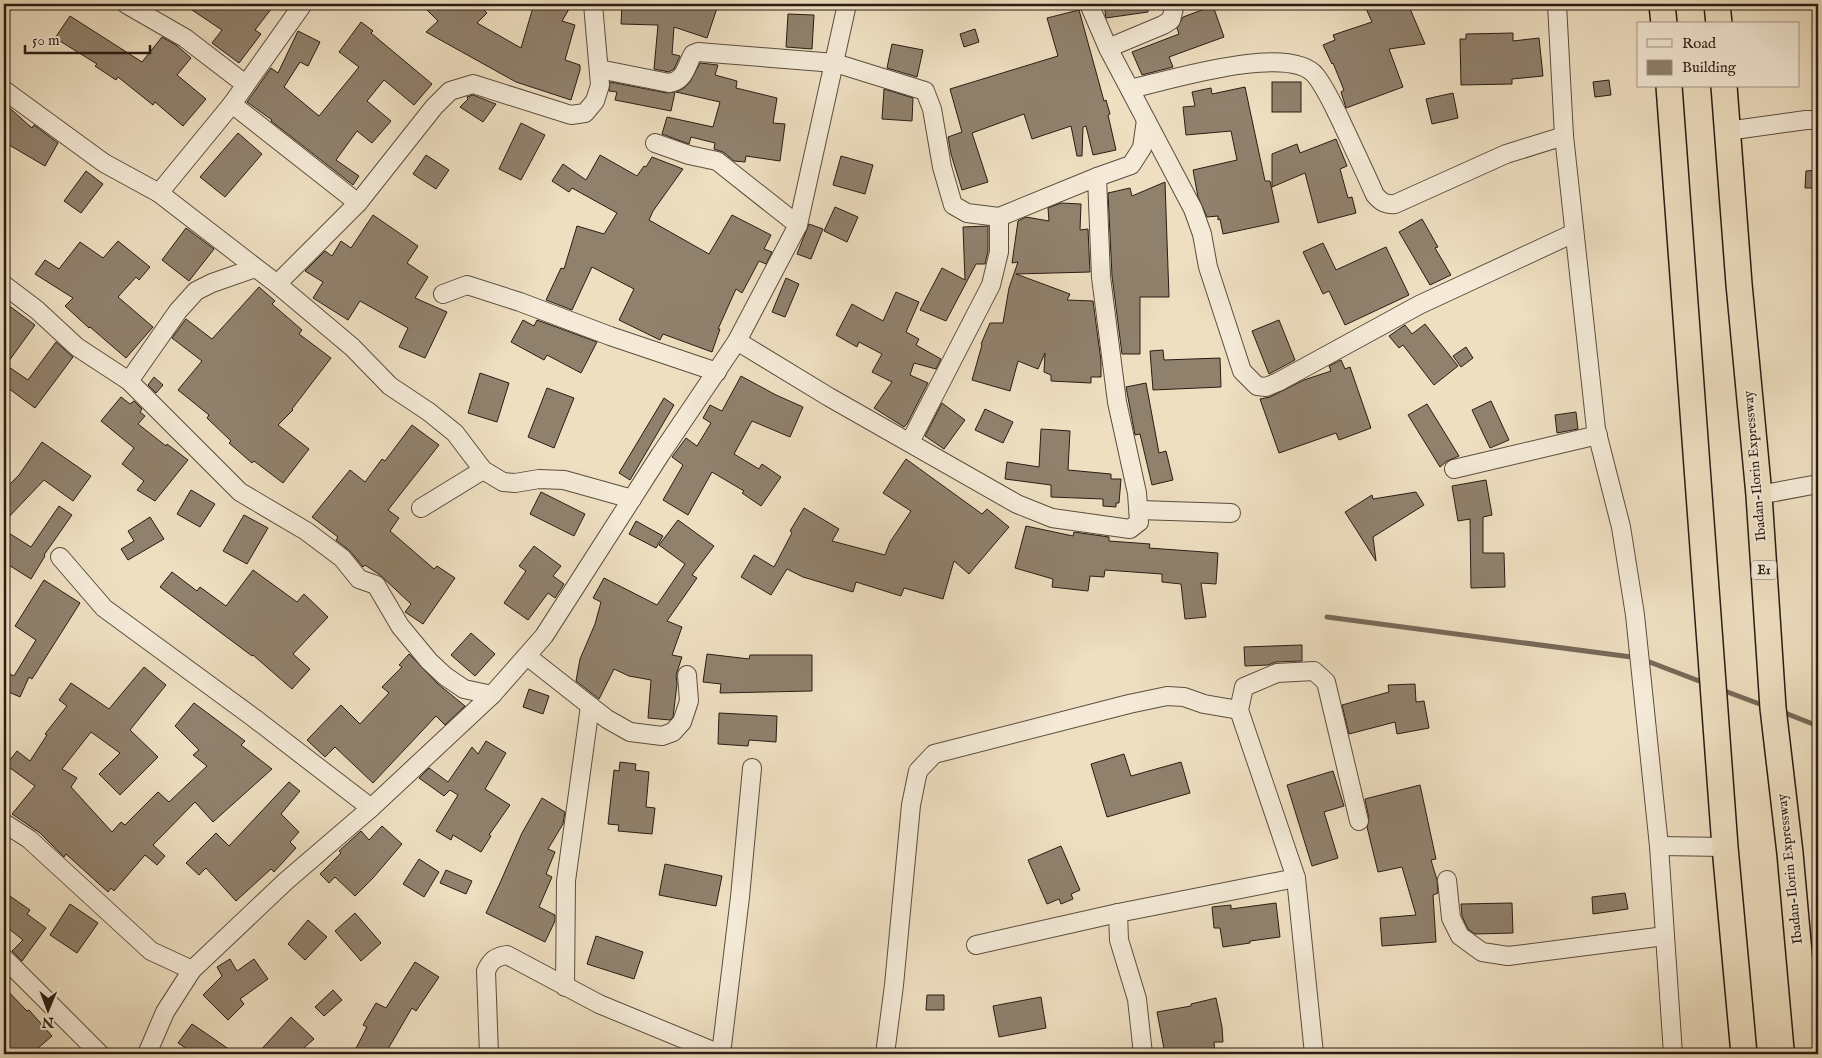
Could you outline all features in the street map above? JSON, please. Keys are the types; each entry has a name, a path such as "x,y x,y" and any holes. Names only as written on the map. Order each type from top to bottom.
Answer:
{"highway":[{"path":"1662,4 1664,22"},
{"path":"1717,4 1719,22"},
{"path":"1668,88 1725,847 1744,1054"},
{"name":"Ibadan-Ilorin Expressway","path":"1724,88 1758,495 1773,708 1790,853 1808,1054"}],"street":[{"path":"126,4 185,38 245,84"},
{"path":"159,193 232,104 303,4"},
{"path":"277,284 358,203 434,107 450,91 473,84 571,115 585,113 595,101 600,85 593,4"},
{"path":"147,1054 165,1012 192,970 286,881 370,808 492,696 544,636 660,455 738,341 798,225 847,4"},
{"path":"1089,4 1108,48 1193,209 1202,234 1208,267 1242,371 1257,386 1266,387 1278,382 1419,305 1574,233"},
{"path":"1108,48 1171,20 1175,4"},
{"path":"1557,4 1564,136 1598,435 1621,527 1635,615 1658,846 1673,1054"},
{"path":"599,69 669,83 676,82 681,79 691,56 698,52 834,63 926,91 932,109 942,167 953,204 967,212 999,217 1131,165 1142,148 1146,120"},
{"path":"1130,89 1247,63 1290,63 1304,67 1316,75 1328,95 1376,195 1383,203 1389,204 1395,204 1506,154 1564,136"},
{"path":"4,90 104,163 159,193 277,284 352,346 390,386 429,412 455,433 483,470 503,482 539,478 564,480 632,499"},
{"path":"232,104 358,203"},
{"path":"1727,131 1818,120"},
{"path":"655,143 689,155 717,161 798,225"},
{"path":"738,341 829,397 1017,504 1052,518 1130,529 1139,522 1137,492 1117,402 1101,277 1097,177"},
{"path":"910,442 991,285 999,252 999,217"},
{"path":"129,381 178,311 196,291 212,283 255,268"},
{"path":"4,285 37,310 77,347 129,381 240,492 306,531 342,558 359,579 376,585 400,626 429,662 464,689 492,696"},
{"path":"443,294 467,285 717,372"},
{"path":"1454,469 1598,435"},
{"path":"420,508 483,470"},
{"path":"1758,495 1818,484"},
{"path":"1138,510 1231,513"},
{"path":"60,557 104,608 254,718 370,808"},
{"path":"527,656 607,719 630,732 662,736 673,732 682,722 689,701 687,675"},
{"path":"1314,1054 1296,878 1239,710 1244,687 1277,674 1314,671 1326,682 1359,821"},
{"path":"884,1054 894,985 911,805 918,771 934,754 1128,704 1167,696 1184,696 1204,704 1239,710"},
{"path":"566,986 566,881 590,706"},
{"path":"489,1054 486,971 490,961 507,955 599,1004 720,1054 740,897 752,768"},
{"path":"4,823 29,838 151,951 192,970"},
{"path":"1658,846 1725,847"},
{"path":"976,945 1118,913 1296,878"},
{"path":"1447,880 1451,918 1460,936 1482,952 1508,956 1665,936"},
{"path":"1118,913 1119,940 1137,999 1143,1054"},
{"path":"4,958 100,1054"}],"building":[{"path":"183,4 275,4 255,30 261,34 239,63 212,43 222,30"},
{"path":"421,4 478,4 487,13 477,23 521,48 534,4 572,4 562,21 575,25 565,60 580,65 571,100 516,82 426,32 438,21"},
{"path":"622,4 704,4 717,8 707,38 674,27 672,54 680,56 674,69 669,72 654,69 658,25 621,24"},
{"path":"1104,4 1148,4 1148,12 1106,18"},
{"path":"1364,4 1408,4 1425,44 1389,49 1403,87 1346,108 1341,92 1344,90 1323,45 1335,40 1333,35 1372,22"},
{"path":"1213,6 1224,37 1169,57 1173,67 1142,75 1132,52 1179,34 1177,28 1183,17"},
{"path":"1079,10 1104,101 1106,100 1110,114 1108,115 1116,150 1093,155 1086,126 1083,127 1082,156 1077,156 1071,126 1032,139 1024,114 972,133 988,182 962,190 948,137 962,132 950,89 1058,56 1047,18"},
{"path":"788,14 814,15 812,49 786,47"},
{"path":"70,16 142,62 162,37 176,45 191,58 177,75 206,99 183,126 155,102 153,105 118,77 116,80 95,66 97,64 55,38"},
{"path":"361,22 373,31 371,33 432,84 414,105 384,80 367,101 391,121 372,143 357,131 336,160 359,176 353,185 247,102 271,68 278,73 298,31 320,42 308,66 300,62 284,87 319,116 359,67 339,52"},
{"path":"975,29 979,42 964,47 960,34"},
{"path":"1513,33 1513,41 1539,38 1543,76 1512,79 1512,84 1461,85 1460,39 1466,39 1466,34"},
{"path":"892,44 923,50 917,77 887,68"},
{"path":"700,63 718,65 715,75 737,81 736,88 777,98 773,123 785,124 780,161 746,156 745,162 734,161 723,152 714,149 715,143 691,137 689,144 662,134 667,117 713,127 720,102 676,92 690,82"},
{"path":"1609,80 1611,95 1595,97 1593,82"},
{"path":"610,82 667,93 675,92 671,111 615,100 617,92 609,91"},
{"path":"1272,82 1301,82 1301,112 1272,112"},
{"path":"1245,87 1265,181 1270,181 1279,222 1223,234 1218,216 1207,217 1198,197 1193,170 1237,160 1231,131 1186,135 1183,107 1195,106 1192,92 1211,88 1212,94"},
{"path":"884,89 913,98 912,121 882,119"},
{"path":"1453,93 1458,118 1432,124 1426,99"},
{"path":"473,95 496,104 483,122 460,107 468,99 467,97"},
{"path":"4,103 32,128 34,125 58,143 45,166 4,142"},
{"path":"521,123 545,135 521,180 499,169"},
{"path":"238,133 262,154 225,197 200,177"},
{"path":"1336,139 1347,166 1340,169 1348,198 1352,197 1356,213 1318,223 1305,173 1272,187 1272,154 1297,144 1300,153"},
{"path":"426,155 449,170 436,189 413,174"},
{"path":"600,155 637,176 652,157 683,169 653,211 649,220 709,254 732,215 771,235 764,249 772,252 766,264 759,261 742,293 736,289 718,329 720,329 712,352 663,334 660,340 619,320 634,289 592,267 572,310 546,300 561,268 564,269 577,226 604,234 617,213 572,188 569,192 552,181 563,164 586,180"},
{"path":"841,156 873,165 865,194 833,185"},
{"path":"1818,170 1818,188 1805,188 1806,171"},
{"path":"86,171 103,184 81,213 64,201"},
{"path":"1165,182 1169,297 1140,297 1140,354 1122,354 1112,276 1108,193 1130,188 1132,196"},
{"path":"1061,203 1081,204 1080,230 1088,229 1090,272 1016,274 1070,294 1067,300 1093,301 1101,361 1101,377 1091,377 1091,383 1051,381 1051,375 1044,372 1045,353 1038,369 1018,361 1010,391 972,380 981,344 990,323 1003,323 1009,288 1018,262 1012,263 1018,221 1026,217 1049,221 1048,208"},
{"path":"835,207 858,217 847,242 824,231"},
{"path":"373,215 418,246 407,263 428,277 415,298 447,312 425,358 399,347 408,328 360,301 348,320 313,298 323,282 305,271 325,251 332,256 341,241 351,248"},
{"path":"1422,219 1438,247 1435,248 1451,275 1430,285 1399,232"},
{"path":"809,224 823,229 811,259 797,254"},
{"path":"988,226 988,251 985,264 976,264 946,321 920,310 942,268 965,280 963,227"},
{"path":"186,228 214,249 189,281 162,260"},
{"path":"118,241 150,267 139,280 136,277 118,297 153,327 126,358 65,306 73,298 35,274 45,260 59,269 80,242 103,258"},
{"path":"1323,243 1336,270 1386,247 1409,295 1345,325 1329,291 1323,294 1303,252"},
{"path":"786,278 799,284 785,317 772,312"},
{"path":"259,287 275,301 272,304 302,330 299,334 331,358 293,410 278,425 309,449 283,483 254,461 252,463 229,443 231,441 207,418 209,415 178,390 202,361 172,338 186,319 212,339"},
{"path":"896,292 919,302 906,332 919,339 916,345 941,359 936,369 914,363 910,375 928,383 904,427 874,408 892,382 872,372 882,354 859,342 857,347 836,335 852,304 883,321"},
{"path":"4,302 35,325 6,365 28,380 56,342 73,357 35,408 4,385"},
{"path":"523,320 534,326 537,320 597,342 581,373 547,355 544,360 511,342"},
{"path":"1279,320 1295,360 1269,374 1252,331"},
{"path":"1425,324 1458,366 1434,385 1403,345 1399,348 1389,336 1405,325 1412,334"},
{"path":"1466,347 1473,358 1461,367 1453,356"},
{"path":"1163,350 1164,360 1220,358 1221,387 1153,390 1150,351"},
{"path":"1341,360 1345,369 1350,367 1371,428 1339,440 1336,433 1279,453 1260,399 1270,397 1304,380 1331,371 1329,366"},
{"path":"480,373 509,383 497,422 468,413"},
{"path":"741,376 803,407 790,437 752,421 734,454 759,469 762,464 781,477 761,506 742,493 744,491 712,472 688,515 663,500 683,465 672,457 686,438 697,446 711,423 703,418 710,405 722,411"},
{"path":"154,377 163,385 156,393 148,385"},
{"path":"1146,383 1159,453 1166,451 1173,480 1152,485 1140,434 1135,435 1126,387"},
{"path":"547,388 574,398 554,448 528,437"},
{"path":"121,397 130,404 134,401 142,409 140,412 145,416 138,424 188,460 155,501 137,490 144,481 122,464 134,448 101,421"},
{"path":"664,398 674,405 630,480 619,473"},
{"path":"1491,401 1509,440 1490,448 1472,410"},
{"path":"942,403 965,420 944,449 925,436"},
{"path":"1427,404 1459,456 1447,461 1440,467 1408,415"},
{"path":"985,409 1013,422 1003,443 975,430"},
{"path":"1576,412 1578,429 1557,433 1555,415"},
{"path":"412,425 439,445 388,510 399,518 390,531 434,569 437,566 455,578 423,624 405,612 411,604 380,575 365,565 363,567 350,551 336,540 338,537 312,517 350,470 365,482 382,459 385,461"},
{"path":"1041,429 1070,431 1068,470 1111,474 1111,479 1121,479 1119,503 1116,503 1116,507 1103,506 1103,499 1051,497 1051,485 1005,479 1007,462 1039,467"},
{"path":"42,442 91,476 73,501 44,480 4,522 4,490 19,475"},
{"path":"906,459 982,514 987,509 1009,527 969,574 954,561 943,599 904,588 901,596 856,582 853,592 803,577 787,569 771,595 741,577 754,555 774,567 792,533 790,531 804,508 839,529 832,541 885,555 890,542 911,511 883,493"},
{"path":"1486,480 1492,515 1483,517 1483,553 1504,553 1505,587 1471,588 1470,519 1458,521 1452,486"},
{"path":"191,490 215,504 200,527 177,514"},
{"path":"541,492 585,514 574,536 530,514"},
{"path":"1416,492 1424,505 1373,537 1376,561 1345,512 1372,495 1373,499"},
{"path":"59,506 72,515 44,555 31,579 4,562 4,530 31,547"},
{"path":"244,515 268,528 247,564 223,551"},
{"path":"150,517 164,539 128,560 121,549 134,541 128,531"},
{"path":"678,520 714,546 692,575 697,578 667,621 682,627 672,655 682,657 676,675 677,684 673,717 670,720 648,718 651,680 629,676 614,669 599,699 576,681 580,659 595,624 601,602 593,598 604,578 657,605 685,564 659,545"},
{"path":"636,521 663,536 656,548 629,534"},
{"path":"1026,526 1073,536 1074,532 1109,537 1109,541 1150,544 1149,548 1218,553 1216,584 1201,583 1206,617 1185,619 1181,584 1162,582 1162,574 1105,570 1104,577 1090,576 1088,591 1052,587 1053,579 1015,568"},
{"path":"534,546 561,566 553,576 564,584 555,598 548,593 528,620 504,603 526,571 519,566"},
{"path":"253,570 297,602 304,594 328,617 293,654 310,669 292,689 253,655 160,587 172,572 197,591 200,587 226,606"},
{"path":"44,580 80,603 32,679 29,677 20,697 4,690 4,671 14,676 36,640 15,626"},
{"path":"471,633 495,654 475,676 451,655"},
{"path":"1302,645 1302,661 1245,666 1244,647"},
{"path":"409,654 438,684 465,706 445,725 436,716 373,783 335,747 325,757 307,740 341,705 360,724 389,693 382,687 402,667 399,665"},
{"path":"707,654 749,659 750,655 812,655 812,691 720,693 721,684 703,682"},
{"path":"144,667 166,685 130,730 158,757 120,795 99,774 120,753 91,732 62,769 77,778 71,787 112,832 121,822 125,825 158,792 169,802 207,766 193,755 199,750 175,726 194,703 245,741 241,745 272,769 213,822 195,802 153,845 165,856 157,865 145,855 114,891 111,888 108,892 66,854 64,857 40,833 12,814 35,786 6,765 17,751 30,761 47,735 45,734 67,706 59,700 71,683 109,709"},
{"path":"1415,684 1416,702 1424,701 1429,728 1397,734 1395,722 1349,734 1342,705 1389,692 1388,685"},
{"path":"529,689 549,696 543,714 523,707"},
{"path":"719,713 777,716 776,742 749,740 748,746 718,744"},
{"path":"486,741 506,753 485,789 510,805 489,835 491,836 481,852 453,835 451,840 436,831 458,795 450,790 444,796 419,778 429,768 448,782 472,747 478,754"},
{"path":"1124,754 1131,776 1181,762 1190,793 1107,817 1091,764"},
{"path":"620,762 636,764 635,770 649,772 646,807 655,808 652,834 618,831 619,825 608,824 614,770 619,771"},
{"path":"1333,771 1344,806 1324,812 1338,858 1312,866 1287,785"},
{"path":"289,782 300,791 281,814 299,832 290,842 296,848 274,872 271,869 236,901 206,868 199,875 186,863 216,833 229,846"},
{"path":"1420,785 1436,859 1431,860 1437,880 1438,893 1433,895 1436,942 1382,946 1380,918 1416,915 1402,867 1378,872 1367,827 1369,819 1365,799"},
{"path":"542,798 565,812 563,824 548,849 555,852 546,874 552,877 539,907 555,915 555,921 545,942 486,913 522,833"},
{"path":"382,826 402,844 355,896 335,877 329,883 320,874 341,853 339,851 361,831 369,840"},
{"path":"1061,846 1080,890 1071,894 1073,899 1061,904 1059,899 1047,904 1028,860"},
{"path":"419,859 439,872 424,897 403,884"},
{"path":"665,864 722,876 716,906 659,895"},
{"path":"446,870 472,881 466,894 440,883"},
{"path":"4,892 30,910 27,914 46,928 22,961 12,951 23,940 4,925"},
{"path":"1625,893 1628,909 1593,914 1592,897"},
{"path":"1276,903 1280,937 1223,947 1220,928 1214,928 1212,907 1231,905 1231,909"},
{"path":"1512,903 1513,933 1475,934 1468,929 1462,916 1461,904"},
{"path":"70,904 98,923 77,953 50,935"},
{"path":"355,913 381,943 361,961 335,931"},
{"path":"308,920 327,937 305,960 288,944"},
{"path":"596,936 643,952 634,979 587,964"},
{"path":"230,959 237,971 254,959 268,979 240,999 244,1004 228,1020 203,995 222,976 217,967"},
{"path":"415,962 439,977 416,1011 412,1008 385,1054 353,1054 367,1027 363,1025 376,1003 386,1008"},
{"path":"4,987 27,1011 29,1010 52,1036 31,1054 4,1054"},
{"path":"333,990 342,1000 324,1016 315,1007"},
{"path":"927,995 944,995 944,1010 926,1010"},
{"path":"1041,997 1046,1028 999,1037 993,1006"},
{"path":"1216,998 1223,1042 1214,1042 1215,1054 1165,1054 1157,1012 1191,1006 1191,1004"},
{"path":"291,1017 314,1039 297,1054 257,1054"},
{"path":"192,1024 236,1054 195,1054 178,1043"}],"waterway":[{"path":"1327,617 1639,658 1707,684"},
{"path":"1722,690 1765,706"},
{"path":"1780,711 1818,726"}]}
